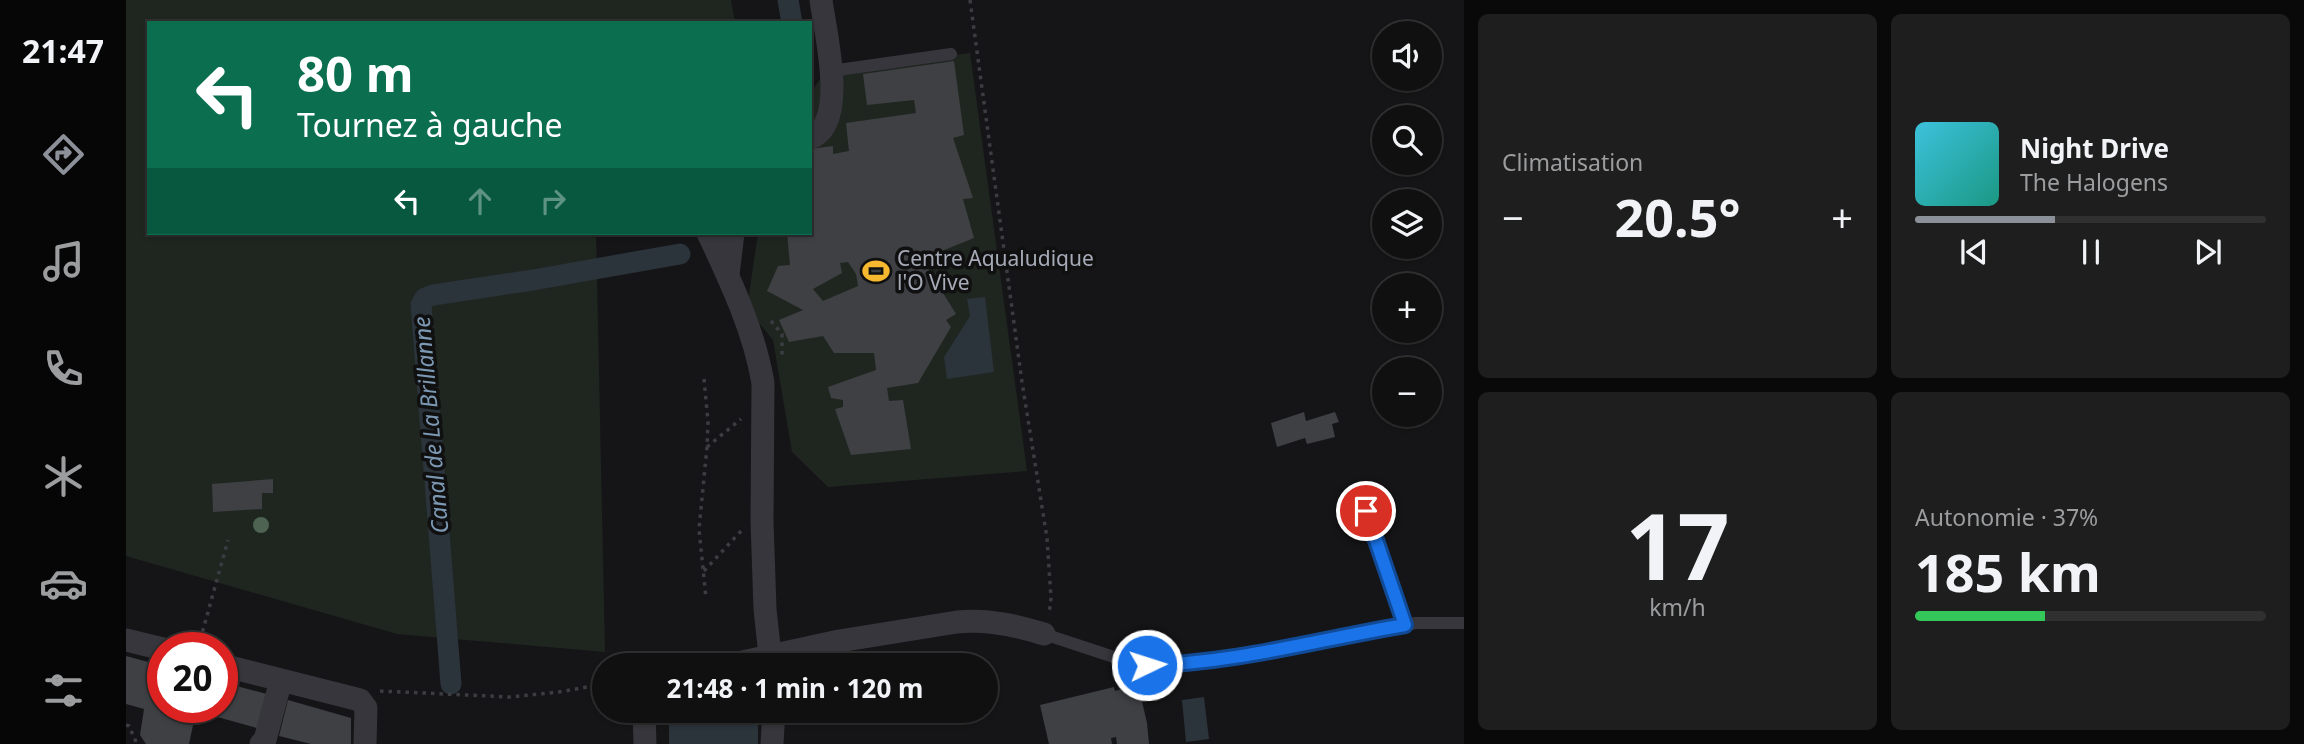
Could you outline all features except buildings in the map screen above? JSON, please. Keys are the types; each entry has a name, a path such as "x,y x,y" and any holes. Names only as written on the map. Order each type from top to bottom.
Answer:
{"street":[{"path":"812,137 821,134 828,123 832,98 821,0"},
{"path":"709,235 728,275 759,360 763,383 762,521 765,609 770,653"},
{"path":"728,275 733,235"},
{"path":"796,653 839,641 976,620 1044,634"},
{"path":"126,640 147,645"},
{"path":"238,669 363,702 366,708 365,744"},
{"path":"261,744 265,740 281,680"},
{"path":"644,723 645,744"},
{"path":"772,744 774,723"}],"lane":[{"path":"831,71 951,54"},
{"path":"1366,511 1405,625"},
{"path":"1044,634 1135,664 1164,664 1265,651 1405,625 1464,623"}],"path":[{"path":"971,0 1022,382 1047,538 1051,597 1044,634"},
{"path":"704,379 708,435 699,529 706,598"},
{"path":"703,572 749,522 762,521"},
{"path":"202,632 228,540"},
{"path":"363,702 374,691 510,697 592,686"},
{"path":"126,725 137,744"}],"shaded area":[{"path":"126,0 731,0 735,21 147,21 147,235 596,235 605,652 397,634 126,556"},
{"name":"Centre Aqualudique l'O Vive","path":"970,53 1027,471 828,487 792,452 773,340 747,308 758,235 812,235 812,91 826,70"},
{"path":"985,297 994,372 947,379 944,357 970,316 967,299"},
{"path":"1204,697 1209,739 1186,742 1182,700"},
{"path":"669,723 758,723 758,744 669,744"}],"waterway":[{"name":"Canal de La Brillanne","path":"788,0 792,21"},
{"name":"Canal de La Brillanne","path":"451,684 421,305 425,298 433,295 680,254"}],"place":[{"name":"Centre Aqualudique l'O Vive","path":"876,271"}],"route":[{"path":"1147,665 1265,651 1405,625 1366,511"}]}
